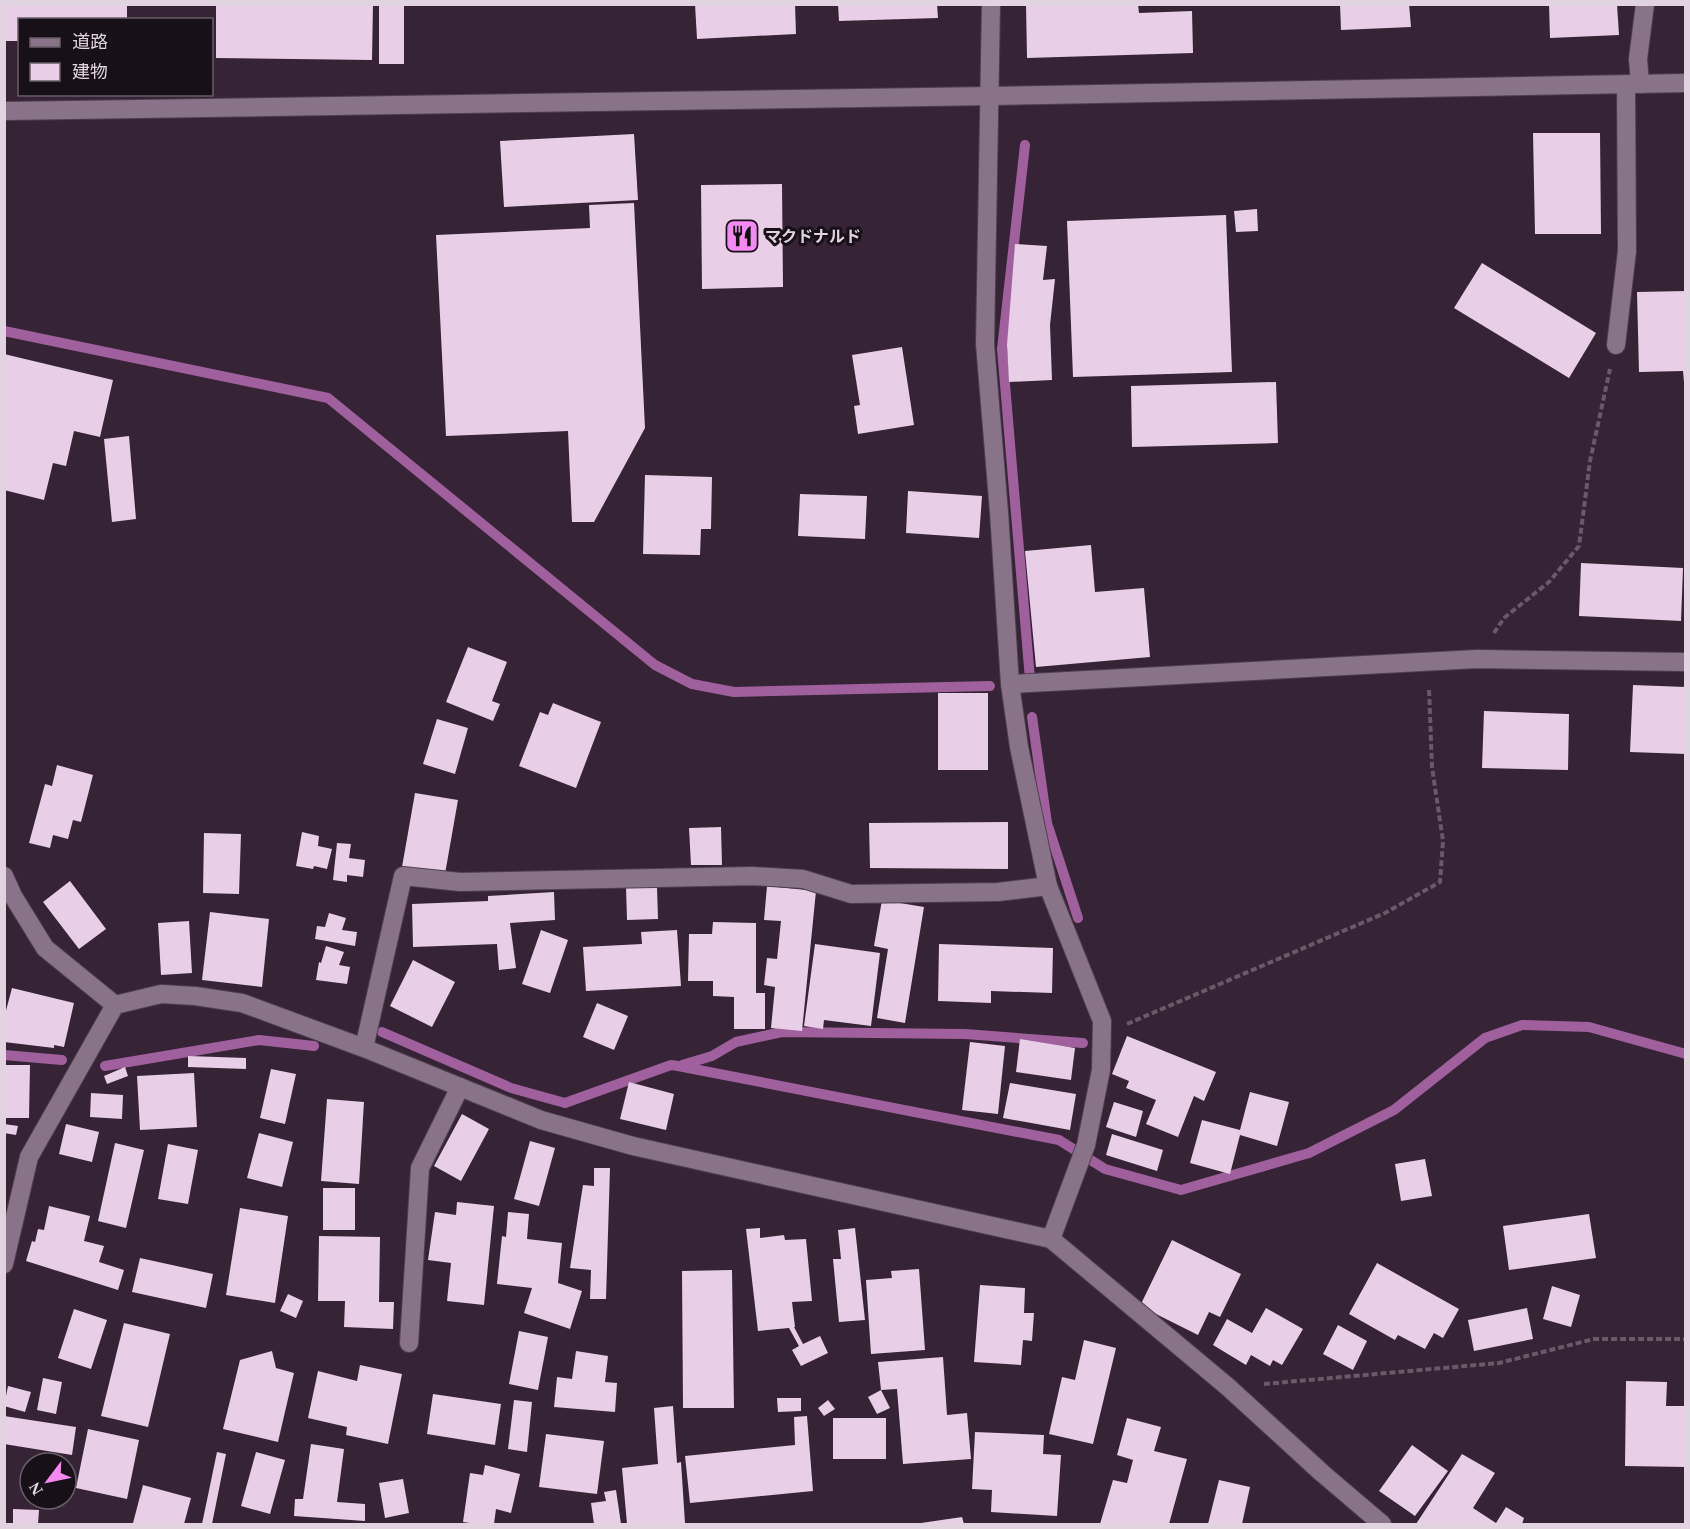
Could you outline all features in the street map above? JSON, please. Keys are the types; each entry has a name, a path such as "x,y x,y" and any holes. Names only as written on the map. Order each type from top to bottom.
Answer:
{"street":[{"path":"991,4 985,344 1010,684 1019,747 1048,886 1102,1021 1101,1070 1086,1145 1051,1239"},
{"path":"1616,345 1627,250 1633,84 1645,4"},
{"path":"4,111 1686,83"},
{"path":"1010,684 1477,658 1686,662"},
{"path":"4,876 13,896 45,948 115,1005"},
{"path":"364,1048 403,876 460,882 753,876 803,879 851,894 998,892 1048,886"},
{"path":"4,1264 29,1157 115,1005 160,994 195,996 242,1003 364,1048 541,1120 633,1146 1051,1239 1228,1387 1382,1524"},
{"path":"409,1343 420,1168 460,1087"}],"path":[{"path":"1477,658 1504,618 1549,582 1579,546 1590,461 1616,345"},
{"path":"1102,1035 1385,913 1440,882 1443,841 1432,767 1429,680 1433,661"},
{"path":"1228,1387 1499,1363 1594,1339 1686,1340"}],"building":[{"path":"4,4 127,4 127,18 18,18 18,41 4,41"},
{"path":"216,4 373,4 372,60 216,58"},
{"path":"379,4 404,4 404,64 379,64"},
{"path":"695,4 795,4 796,34 697,39"},
{"path":"838,4 937,4 938,18 839,21"},
{"path":"1026,4 1138,4 1139,13 1192,11 1193,53 1027,58"},
{"path":"1340,4 1409,4 1411,27 1341,30"},
{"path":"1549,4 1617,4 1619,35 1550,38"},
{"path":"1533,133 1600,133 1601,234 1535,234"},
{"path":"634,134 638,200 504,207 500,141"},
{"name":"マクドナルド","path":"782,184 783,287 702,289 701,185"},
{"path":"634,203 645,428 594,522 572,522 568,431 446,436 436,235 590,228 589,205"},
{"path":"1257,209 1258,231 1236,232 1234,211"},
{"path":"1226,215 1232,372 1073,377 1067,221"},
{"path":"1015,244 1047,246 1043,280 1055,279 1050,325 1052,380 1009,382 1007,345"},
{"path":"1482,263 1596,333 1569,378 1454,308"},
{"path":"1686,291 1686,382 1684,382 1683,371 1639,372 1637,292"},
{"path":"902,347 914,425 858,434 854,406 860,405 852,355"},
{"path":"4,354 113,380 100,437 74,431 66,466 53,463 44,500 4,490"},
{"path":"1276,382 1278,443 1132,447 1131,386"},
{"path":"129,436 136,519 112,522 104,439"},
{"path":"645,475 712,477 711,529 701,529 700,555 643,554"},
{"path":"908,491 982,496 979,538 906,533"},
{"path":"800,494 867,496 865,539 798,536"},
{"path":"1091,545 1095,592 1144,588 1150,657 1036,667 1025,551"},
{"path":"1581,563 1683,568 1681,621 1579,616"},
{"path":"468,647 507,662 492,701 500,704 493,721 446,702"},
{"path":"1633,685 1686,687 1686,754 1630,752"},
{"path":"938,693 988,693 988,770 938,770"},
{"path":"553,703 601,722 576,788 519,766 540,712 548,715"},
{"path":"1484,711 1569,714 1568,770 1482,768"},
{"path":"437,719 468,728 455,774 423,764"},
{"path":"57,765 93,775 81,822 73,820 68,839 53,835 50,848 29,843 45,784 52,786"},
{"path":"415,793 458,800 445,874 402,867"},
{"path":"1008,822 1008,869 870,868 869,823"},
{"path":"721,827 722,865 691,865 689,828"},
{"path":"302,832 319,836 318,846 332,849 327,869 296,866"},
{"path":"204,833 241,834 239,894 203,893"},
{"path":"337,843 351,844 349,858 365,860 363,877 347,875 347,882 333,880"},
{"path":"70,881 106,929 79,949 43,902"},
{"path":"767,886 816,891 802,1031 771,1028 775,987 764,985 767,958 777,959 781,921 764,920"},
{"path":"657,887 658,919 627,920 626,888"},
{"path":"554,892 555,920 510,923 516,968 499,970 497,944 413,947 412,904 488,901 488,896"},
{"path":"882,900 924,907 905,1023 877,1018 888,949 874,946"},
{"path":"210,912 269,919 262,987 202,980"},
{"path":"329,913 346,918 342,930 357,932 355,946 315,939 317,926 325,927"},
{"path":"189,921 192,973 161,975 158,923"},
{"path":"713,922 756,923 756,993 765,993 765,1029 734,1029 734,997 713,996 713,981 688,981 689,934 712,934"},
{"path":"541,930 568,940 550,993 522,984"},
{"path":"677,930 681,986 586,991 583,947 642,944 641,932"},
{"path":"815,944 880,953 871,1026 824,1020 823,1029 804,1026"},
{"path":"939,944 1053,948 1052,993 991,991 991,1003 938,1001"},
{"path":"326,946 344,952 339,965 350,967 347,984 316,980 319,962 321,963"},
{"path":"413,960 455,982 432,1027 390,1006"},
{"path":"12,988 74,1003 64,1047 54,1045 54,1048 4,1042 4,1018"},
{"path":"597,1003 628,1016 614,1050 583,1037"},
{"path":"1127,1036 1216,1072 1204,1101 1194,1096 1178,1137 1146,1124 1156,1100 1126,1088 1129,1081 1112,1074"},
{"path":"1020,1039 1075,1048 1071,1080 1016,1072"},
{"path":"970,1042 1005,1046 998,1114 962,1110"},
{"path":"188,1056 246,1058 246,1069 188,1067"},
{"path":"5,1065 30,1065 29,1118 5,1118"},
{"path":"125,1067 128,1076 107,1084 104,1076"},
{"path":"271,1069 296,1074 285,1124 260,1118"},
{"path":"194,1073 197,1127 140,1130 137,1076"},
{"path":"629,1082 674,1094 666,1130 620,1119"},
{"path":"1010,1083 1076,1094 1070,1130 1003,1118"},
{"path":"1250,1092 1289,1102 1277,1146 1240,1135 1230,1174 1190,1163 1202,1120 1240,1130"},
{"path":"91,1093 123,1095 122,1119 90,1117"},
{"path":"327,1099 364,1102 359,1184 321,1181"},
{"path":"1114,1102 1143,1111 1136,1137 1106,1127"},
{"path":"462,1114 489,1129 461,1181 434,1166"},
{"path":"4,1124 18,1126 16,1135 4,1133"},
{"path":"66,1124 99,1132 92,1162 59,1154"},
{"path":"259,1133 293,1142 282,1187 247,1178"},
{"path":"1112,1134 1163,1150 1157,1171 1106,1155"},
{"path":"530,1141 555,1148 539,1206 514,1199"},
{"path":"115,1143 144,1150 126,1228 98,1221"},
{"path":"168,1144 198,1150 188,1204 158,1199"},
{"path":"1425,1159 1432,1196 1401,1201 1395,1164"},
{"path":"594,1168 610,1168 606,1299 590,1299 591,1270 570,1268 583,1185 594,1186"},
{"path":"323,1188 355,1188 355,1230 323,1230"},
{"path":"457,1202 494,1206 484,1305 447,1301 451,1263 428,1260 435,1212 456,1215"},
{"path":"49,1206 90,1216 84,1241 104,1246 99,1262 124,1270 118,1290 26,1261 38,1229 44,1230"},
{"path":"240,1208 288,1216 275,1303 226,1295"},
{"path":"508,1212 529,1214 527,1239 562,1243 558,1283 582,1291 570,1329 524,1313 532,1288 497,1284 502,1236 506,1237"},
{"path":"1589,1214 1596,1258 1509,1270 1503,1226"},
{"path":"760,1228 760,1238 784,1235 785,1240 806,1239 812,1301 792,1302 794,1327 803,1344 820,1336 828,1353 801,1366 792,1350 799,1346 789,1328 758,1331 746,1229"},
{"path":"855,1228 865,1320 839,1322 833,1259 841,1259 838,1230"},
{"path":"319,1236 380,1237 379,1302 394,1302 393,1329 344,1327 345,1301 318,1301"},
{"path":"1172,1240 1241,1274 1220,1317 1209,1312 1198,1335 1140,1306"},
{"path":"140,1258 213,1274 206,1308 132,1292"},
{"path":"1377,1263 1459,1309 1443,1338 1434,1333 1425,1349 1398,1335 1395,1340 1349,1314"},
{"path":"919,1269 925,1350 871,1354 866,1280 892,1278 891,1271"},
{"path":"732,1270 734,1408 683,1408 682,1271"},
{"path":"980,1285 1025,1288 1024,1313 1034,1313 1032,1341 1023,1340 1021,1365 974,1362"},
{"path":"1552,1286 1580,1295 1571,1327 1543,1319"},
{"path":"288,1294 303,1301 296,1318 280,1311"},
{"path":"1266,1308 1303,1329 1282,1365 1273,1360 1270,1366 1251,1355 1246,1365 1213,1345 1227,1319 1252,1333"},
{"path":"1527,1308 1533,1339 1474,1351 1468,1320"},
{"path":"74,1309 107,1320 91,1369 58,1358"},
{"path":"124,1323 170,1334 148,1427 101,1416"},
{"path":"1338,1325 1367,1341 1353,1370 1323,1354"},
{"path":"519,1331 548,1337 538,1390 509,1384"},
{"path":"1084,1340 1116,1348 1093,1444 1049,1434 1062,1377 1075,1380"},
{"path":"272,1351 276,1368 294,1373 278,1442 223,1429 240,1360"},
{"path":"576,1351 608,1356 605,1382 617,1383 615,1412 554,1407 557,1377 572,1379"},
{"path":"943,1357 947,1415 967,1413 971,1459 903,1464 897,1389 881,1390 878,1362"},
{"path":"360,1365 402,1374 388,1444 346,1435 347,1427 308,1418 318,1371 357,1381"},
{"path":"43,1378 62,1382 56,1414 37,1410"},
{"path":"1626,1381 1667,1382 1666,1406 1686,1406 1686,1467 1625,1466"},
{"path":"8,1386 31,1392 25,1412 4,1406"},
{"path":"881,1390 890,1408 877,1414 868,1397"},
{"path":"433,1394 501,1404 495,1445 427,1434"},
{"path":"777,1398 801,1398 801,1411 778,1412"},
{"path":"514,1400 532,1402 527,1452 508,1449"},
{"path":"828,1400 835,1409 824,1416 818,1408"},
{"path":"673,1406 677,1463 681,1462 685,1523 627,1524 622,1468 658,1464 654,1408"},
{"path":"4,1416 76,1427 73,1451 47,1451 4,1444"},
{"path":"807,1416 813,1491 690,1503 685,1456 795,1445 794,1417"},
{"path":"833,1418 886,1418 886,1459 833,1459"},
{"path":"1127,1418 1161,1427 1154,1451 1187,1459 1169,1524 1100,1524 1113,1480 1127,1483 1133,1460 1117,1455"},
{"path":"88,1429 139,1440 127,1499 78,1488"},
{"path":"975,1432 1044,1435 1043,1454 1061,1455 1057,1516 991,1512 992,1490 972,1489"},
{"path":"546,1434 604,1441 597,1494 539,1487"},
{"path":"311,1444 344,1449 337,1502 365,1504 365,1521 294,1516 295,1499 303,1499"},
{"path":"1412,1445 1448,1471 1415,1516 1379,1491"},
{"path":"217,1452 226,1454 212,1524 202,1524"},
{"path":"256,1452 285,1460 270,1514 241,1506"},
{"path":"1462,1454 1495,1473 1473,1508 1496,1523 1506,1507 1524,1518 1522,1524 1416,1524"},
{"path":"485,1465 520,1474 511,1513 496,1509 494,1524 463,1522 470,1473 483,1475"},
{"path":"403,1479 409,1513 385,1518 379,1483"},
{"path":"1219,1480 1250,1487 1242,1524 1208,1524"},
{"path":"143,1485 191,1498 184,1524 133,1523"},
{"path":"616,1490 621,1524 594,1524 591,1503 606,1501 604,1492"},
{"path":"13,1509 39,1511 38,1524 13,1524"},
{"path":"962,1517 964,1524 921,1524 921,1523"}],"waterway":[{"path":"1025,145 1002,349 1030,679"},
{"path":"4,331 328,398 655,665 692,684 734,692 990,686"},
{"path":"1032,717 1047,823 1078,918"},
{"path":"382,1032 511,1088 565,1103 671,1065 1059,1140 1105,1169 1181,1190 1309,1153 1394,1110 1485,1038 1522,1025 1589,1027 1686,1054"},
{"path":"682,1065 712,1056 736,1042 782,1032 965,1034 1083,1043"},
{"path":"105,1066 259,1040 314,1046"},
{"path":"4,1055 62,1060"}],"place":[{"name":"マクドナルド","path":"742,236"}]}
